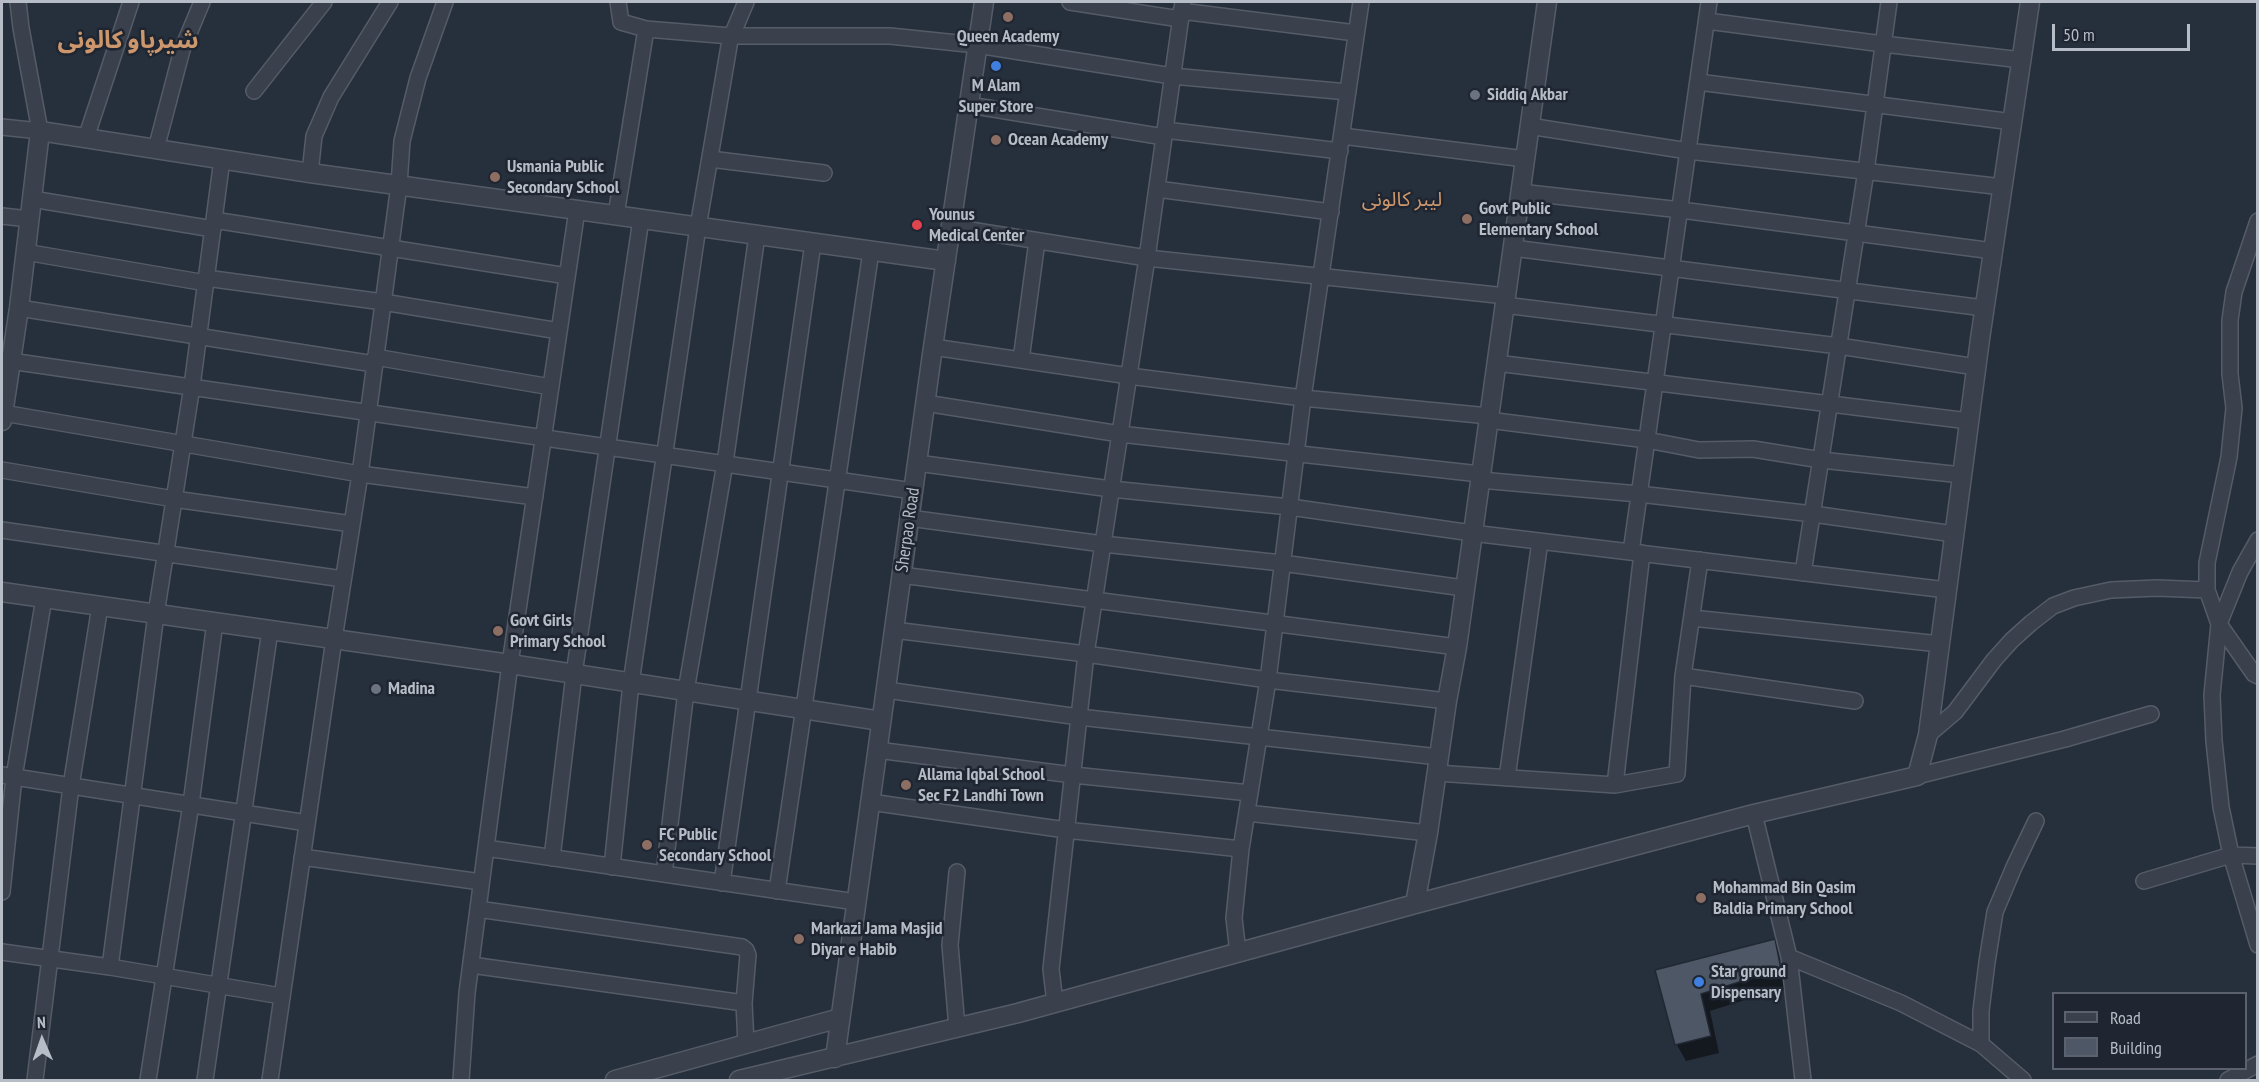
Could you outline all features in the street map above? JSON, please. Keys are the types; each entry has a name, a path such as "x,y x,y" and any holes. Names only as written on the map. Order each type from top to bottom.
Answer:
{"street":[{"path":"18,2 40,130 19,308 2,417 183,443 360,474 534,497"},
{"path":"86,138 131,2"},
{"path":"156,148 182,50 202,2"},
{"path":"254,91 324,2"},
{"path":"310,173 314,136 331,97 390,2"},
{"path":"270,1080 360,474 399,185 402,141 418,78 445,2"},
{"path":"618,2 621,22 646,29 731,36 890,36 977,45 1172,76 1348,92"},
{"path":"612,867 631,683 698,227 731,36 746,2"},
{"name":"Sherpao Road","path":"835,1058 925,403 984,2"},
{"path":"1070,2 1182,10 1356,33"},
{"path":"1238,953 1234,918 1241,849 1268,680 1304,398 1361,2"},
{"path":"1415,904 1457,647 1547,2"},
{"path":"1616,785 1640,494 1710,2"},
{"path":"1803,573 1857,234 1889,2"},
{"path":"1917,776 1928,735 1984,308 2030,2"},
{"path":"1055,1003 1051,969 1086,654 1147,258 1182,10"},
{"path":"1707,21 2022,60"},
{"path":"616,215 646,29"},
{"path":"1698,82 2013,122"},
{"path":"969,105 1164,133 1340,143 1525,159"},
{"path":"1529,126 1688,151 2003,187"},
{"path":"2,127 40,130 310,173 946,261"},
{"path":"110,967 156,614 192,386 222,159"},
{"path":"710,159 824,173"},
{"path":"1157,189 1331,212"},
{"path":"1520,192 1681,210 1993,251"},
{"path":"32,199 567,276"},
{"path":"461,1080 471,965 510,664 577,210"},
{"path":"2,216 29,219"},
{"path":"552,858 574,674 641,219"},
{"path":"2258,221 2234,292 2230,320 2230,375 2234,408 2229,457 2206,563 2207,590 2219,624 2254,675 2258,676"},
{"path":"951,227 1147,258 1322,277 1505,301 1976,367"},
{"path":"664,874 686,691 724,463 757,235"},
{"path":"1021,360 1036,241"},
{"path":"722,883 813,243"},
{"path":"1513,248 1984,308"},
{"path":"777,891 871,251"},
{"path":"25,252 206,280 383,302 560,331"},
{"path":"19,308 199,337 551,387"},
{"path":"933,347 1129,376 1488,418 1647,440 1699,450 1753,449 1821,460 1962,476"},
{"path":"10,361 544,436 913,491"},
{"path":"1496,363 1830,402 1969,421"},
{"path":"925,403 1120,434 1813,514 1954,534"},
{"path":"917,463 1112,489 1290,507 1472,533 1947,590"},
{"path":"2,470 174,499 352,524"},
{"path":"909,518 1103,544 1282,563 1464,588"},
{"path":"2,530 343,579"},
{"path":"2258,540 2240,572 2219,624 2212,695 2221,807 2231,855 2258,945"},
{"path":"1507,778 1540,541"},
{"path":"886,690 1079,717 1259,736 1507,778 1616,785 1677,774 1683,676 1700,560"},
{"path":"902,575 1457,647"},
{"path":"1928,735 1955,712 2012,640 2053,606 2074,598 2111,590 2207,590"},
{"path":"2,592 510,664 881,722"},
{"path":"2,892 8,776 44,598"},
{"path":"35,1080 71,786 100,606"},
{"path":"1692,618 1940,644"},
{"path":"148,1080 191,804 215,622"},
{"path":"205,1080 270,630"},
{"path":"894,630 1268,680 1447,700"},
{"path":"1683,676 1855,701"},
{"path":"739,1080 1055,1003 1754,814 2065,739 2151,714"},
{"path":"877,750 1072,775 1250,793"},
{"path":"8,776 307,823"},
{"path":"870,801 1066,830 1241,849"},
{"path":"1247,813 1428,833"},
{"path":"1754,814 1789,957 1803,1080"},
{"path":"1981,1044 1981,1011 1986,962 1995,912 2036,821"},
{"path":"486,848 856,903"},
{"path":"2144,881 2231,855 2258,856"},
{"path":"302,857 481,882"},
{"path":"957,872 950,945 957,1028"},
{"path":"478,909 742,947 748,955 744,1003 746,1044"},
{"path":"2,952 110,967 281,996"},
{"path":"1789,957 1901,1003 1981,1044 2023,1080"},
{"path":"471,965 744,1003"},
{"path":"615,1080 840,1018"},
{"path":"2228,1080 2258,1065"}],"building":[{"name":"Star ground Dispensary","path":"1775,939 1781,969 1701,994 1711,1036 1675,1045 1655,970"}],"place":[{"name":"Queen Academy","path":"1008,17"},
{"name":"M Alam Super Store","path":"996,66"},
{"name":"Siddiq Akbar","path":"1475,95"},
{"name":"Ocean Academy","path":"996,140"},
{"name":"Usmania Public Secondary School","path":"495,177"},
{"name":"Govt Public Elementary School","path":"1467,219"},
{"name":"Younus Medical Center","path":"917,225"},
{"name":"Govt Girls Primary School","path":"498,631"},
{"name":"Madina","path":"376,689"},
{"name":"Allama Iqbal School Sec F2 Landhi Town","path":"906,785"},
{"name":"FC Public Secondary School","path":"647,845"},
{"name":"Mohammad Bin Qasim Baldia Primary School","path":"1701,898"},
{"name":"Markazi Jama Masjid Diyar e Habib","path":"799,939"},
{"name":"Star ground Dispensary","path":"1699,982"}],"district":[{"name":"شیرپاو کالونی","path":"128,41"},
{"name":"لیبر کالونی","path":"1402,200"}]}
